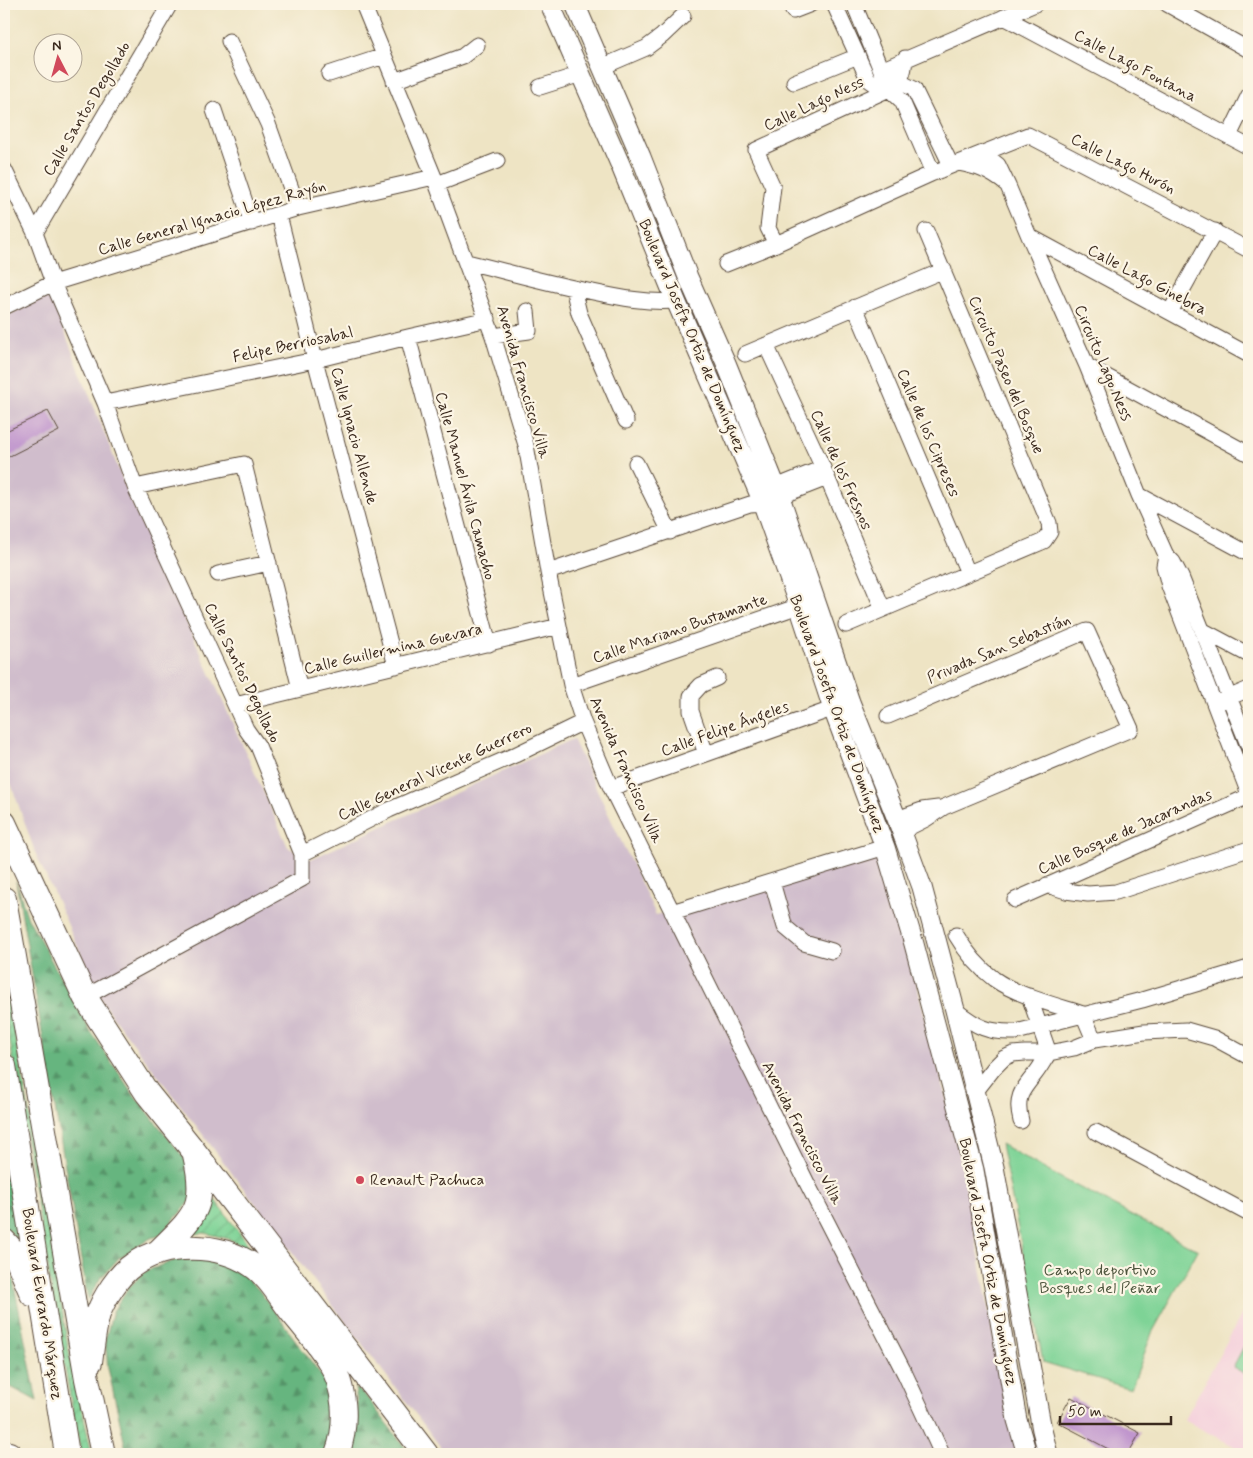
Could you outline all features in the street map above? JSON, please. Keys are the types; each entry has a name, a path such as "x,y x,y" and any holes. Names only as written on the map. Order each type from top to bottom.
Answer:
{"main road":[{"path":"4,823 85,997 147,1093 193,1150 426,1454"},
{"path":"4,899 87,1379 103,1454"},
{"name":"Boulevard Everardo Márquez","path":"4,1066 67,1454"},
{"path":"87,1379 98,1314 112,1287 133,1265 157,1252 189,1220 199,1200 199,1171 193,1150"},
{"path":"4,1241 14,1252 46,1324"},
{"path":"157,1252 187,1247 212,1249 232,1254 252,1265 268,1280 329,1360 338,1379 344,1407 343,1431 337,1454"},
{"path":"4,1452 9,1454"}],"street":[{"name":"Calle Santos Degollado","path":"34,233 170,4"},
{"name":"Avenida Francisco Villa","path":"363,4 436,180 488,319 526,445 548,572 571,685 583,722 611,788 807,1183 905,1374 942,1454"},
{"name":"Boulevard Josefa Ortiz de Domínguez","path":"550,4 620,164 676,301 766,497 842,705 867,800 885,848 914,944 974,1170 1017,1420 1026,1450"},
{"name":"Boulevard Josefa Ortiz de Domínguez","path":"575,4 640,157 688,277 726,363 799,606 842,705 886,792 922,887 956,1010 994,1167 1046,1447"},
{"path":"792,8 811,4"},
{"path":"834,4 868,78 878,86 894,85 914,89 955,164"},
{"path":"854,4 881,70 894,85 933,173"},
{"path":"881,70 905,58 1035,4"},
{"path":"1167,4 1249,50"},
{"path":"602,68 646,48 683,16"},
{"name":"Calle Lago Fontana","path":"1004,17 1249,147"},
{"path":"228,41 268,124 298,208"},
{"path":"394,81 463,56 477,45"},
{"path":"329,74 384,56"},
{"path":"794,82 858,56"},
{"path":"894,85 904,73 905,58"},
{"path":"540,87 581,74"},
{"name":"Calle Lago Ness","path":"776,244 768,228 773,187 756,150 894,85"},
{"path":"1229,136 1249,95"},
{"path":"214,110 252,222"},
{"name":"Calle Lago Hurón","path":"955,164 1028,135 1249,250"},
{"name":"Circuito Lago Ness","path":"978,155 989,158 998,166 1008,186 1087,366 1139,495 1166,555 1181,577 1249,747"},
{"path":"620,164 640,157"},
{"name":"Calle General Ignacio López Rayón","path":"4,307 53,283 298,208 436,180 497,162"},
{"path":"726,264 776,244 955,164 977,166 994,174 1008,186"},
{"name":"Calle Santos Degollado","path":"4,169 34,233 53,283 105,403 136,487 235,705 246,728 258,746 302,854 302,879 85,997"},
{"name":"Calle Ignacio Allende","path":"279,215 315,360 396,666"},
{"name":"Circuito Paseo del Bosque","path":"926,231 1049,523 1050,532 1044,541 968,573"},
{"path":"1170,312 1215,231"},
{"name":"Calle Lago Ginebra","path":"1029,236 1249,355"},
{"path":"467,262 573,288 634,300 676,301"},
{"path":"745,354 944,270"},
{"path":"573,288 580,313 626,421"},
{"name":"Calle de los Cipreses","path":"855,307 968,573"},
{"path":"493,336 529,331 527,311"},
{"name":"Felipe Berriosabal","path":"105,403 315,360 488,319"},
{"name":"Calle Manuel Ávila Camacho","path":"408,337 489,644"},
{"name":"Calle de los Fresnos","path":"766,345 825,473 883,609"},
{"path":"1087,366 1249,454"},
{"path":"636,463 670,532"},
{"path":"136,487 244,464 300,689"},
{"path":"548,572 670,532 825,473"},
{"path":"1139,495 1248,550"},
{"name":"Circuito Lago Ness","path":"1166,555 1164,566 1169,586 1249,795"},
{"path":"218,574 268,563"},
{"path":"846,625 968,573"},
{"name":"Calle Mariano Bustamante","path":"571,685 799,606"},
{"name":"Calle Guillermina Guevara","path":"235,705 559,626"},
{"path":"1202,630 1249,655"},
{"name":"Privada San Sebastián","path":"888,716 1087,631 1131,729 944,807 926,819 899,825"},
{"path":"706,754 691,711 691,696 701,685 717,678"},
{"path":"1214,704 1249,689"},
{"name":"Calle Felipe Ángeles","path":"611,788 842,705"},
{"name":"Calle General Vicente Guerrero","path":"302,854 389,810 515,755 583,722"},
{"path":"867,800 886,792"},
{"name":"Calle Bosque de Jacarandas","path":"1015,900 1249,795"},
{"path":"672,912 885,848"},
{"path":"1047,885 1066,891 1088,894 1116,892 1249,849"},
{"path":"772,882 785,926 804,943 832,951"},
{"path":"956,935 966,952 979,966 994,979 1010,989 1083,1014 1094,1040"},
{"path":"914,944 936,940"},
{"path":"956,1010 969,1021 984,1029 1016,1032 1142,1000 1249,968"},
{"path":"1029,996 1048,1054"},
{"path":"976,1091 994,1068 1004,1058 1013,1054 1025,1052 1048,1054 1074,1048 1094,1040 1144,1032 1186,1030 1214,1038 1249,1057"},
{"path":"1021,1122 1018,1109 1020,1096 1025,1085 1048,1054"},
{"path":"1096,1132 1249,1214"},
{"path":"1005,1344 1026,1341"},
{"path":"1026,1450 1046,1447"}],"shaded area":[{"path":"50,295 131,501 288,847 309,860 573,739 656,915 882,852 954,1128 997,1358 1020,1454 446,1454 104,1005 35,852 4,764 4,317"},
{"path":"1249,1301 1249,1454 1184,1420"}],"green space":[{"path":"16,881 27,916 89,1029 131,1091 189,1164 191,1201 159,1236 151,1238 119,1258 100,1279 88,1300"},
{"path":"4,971 51,1237 68,1347 92,1454 81,1454 61,1348 4,1005"},
{"name":"Campo deportivo Bosques del Peñar","path":"1001,1144 1048,1171 1198,1250 1152,1333 1131,1389 1043,1362"},
{"path":"4,1169 9,1170 20,1246 10,1231 4,1227"},
{"path":"206,1188 253,1251 229,1239 205,1233 183,1234"},
{"path":"176,1260 204,1260 227,1267 244,1276 258,1289 324,1379 332,1404 332,1427 323,1454 127,1454 108,1368 105,1340 113,1311 128,1288 146,1271"},
{"path":"4,1261 11,1269 37,1401 5,1384 4,1387"},
{"path":"1249,1337 1249,1376 1233,1367"},
{"path":"355,1388 365,1395 410,1454 352,1454 357,1421"}],"building":[{"path":"48,411 59,431 4,459 4,432"},
{"path":"1071,1397 1140,1433 1128,1454 1118,1454 1057,1422"}],"place":[{"name":"Renault Pachuca","path":"360,1180"}]}
